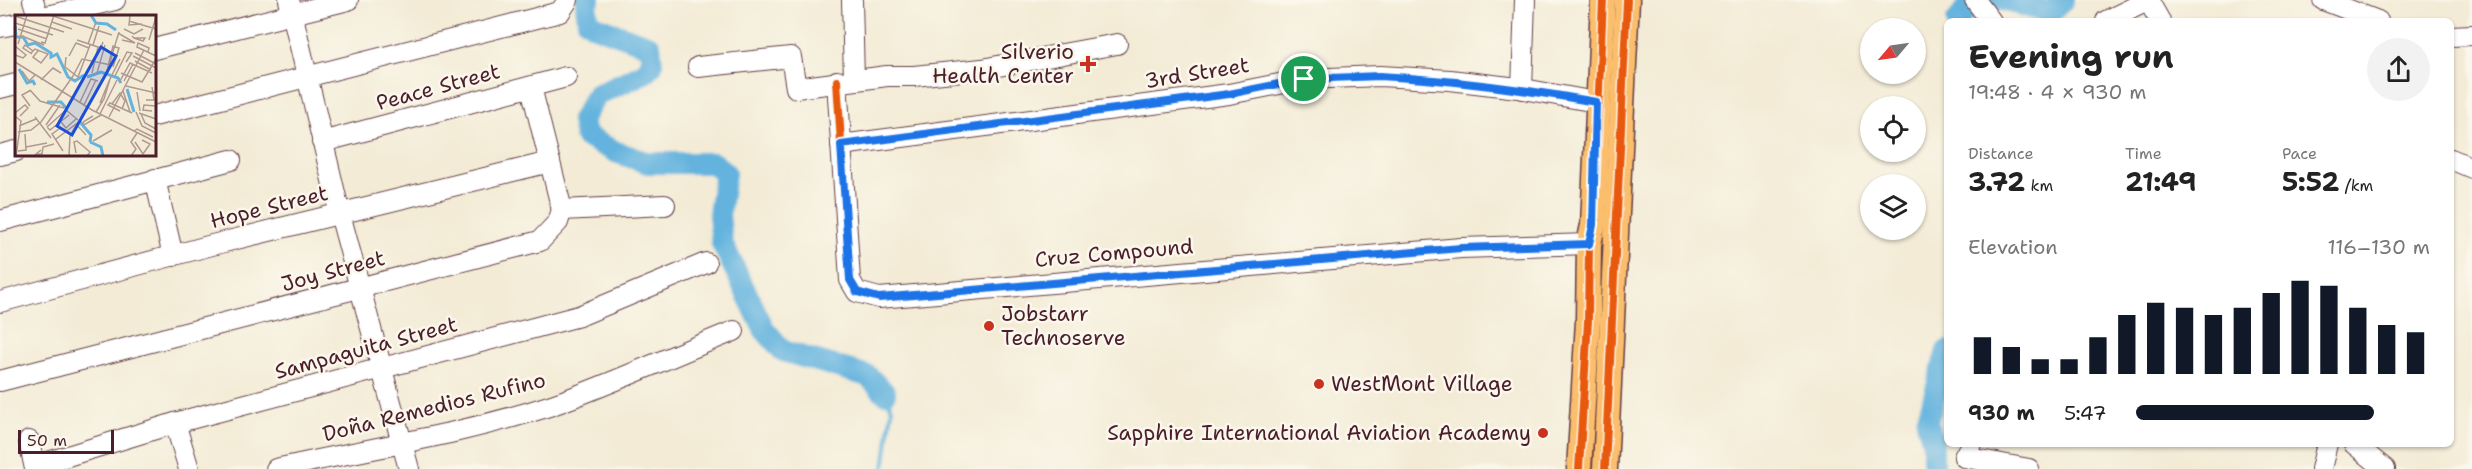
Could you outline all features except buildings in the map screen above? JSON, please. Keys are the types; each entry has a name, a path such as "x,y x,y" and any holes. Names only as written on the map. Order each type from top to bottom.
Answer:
{"main road":[{"path":"1579,469 1603,0"},
{"path":"1605,469 1627,0"},
{"path":"1591,234 1617,226"}],"street":[{"path":"33,0 38,15"},
{"path":"51,15 115,0"},
{"path":"156,48 291,7 348,0"},
{"path":"156,115 560,12 568,0"},
{"name":"Cruz Compound","path":"852,0 841,145 850,280 857,292 879,298 1461,248 1591,234"},
{"path":"1522,88 1525,0"},
{"path":"2112,18 2148,0 2158,18"},
{"path":"2323,0 2370,18"},
{"path":"291,7 340,214 409,469"},
{"path":"0,27 15,24"},
{"path":"2454,36 2472,35"},
{"path":"698,67 792,57 796,88 887,76 914,76 982,69 1117,44"},
{"name":"3rd Street","path":"841,145 1229,94 1304,79 1380,76 1450,80 1522,88 1596,102"},
{"name":"Peace Street","path":"322,142 566,77"},
{"path":"0,88 15,84"},
{"path":"531,87 562,210 665,205"},
{"path":"0,155 15,151"},
{"path":"0,221 231,160"},
{"path":"2454,160 2472,168"},
{"name":"Hope Street","path":"0,302 173,256 550,162"},
{"path":"155,179 173,256"},
{"name":"Joy Street","path":"0,381 540,241 558,222 562,210"},
{"name":"Sampaguita Street","path":"35,468 175,423 579,316 706,263"},
{"name":"Doña Remedios Rufino","path":"276,469 332,463 401,443 479,426 550,405 734,331"},
{"path":"175,423 189,469"},
{"path":"29,441 35,468"},
{"path":"2321,469 2326,447"},
{"path":"2358,447 2385,469"},
{"path":"1968,450 2029,469"}],"waterway":[{"path":"589,0 586,3 588,21 595,26 650,46 652,65 644,73 596,95 582,120 585,136 616,152 648,163 713,163 725,173 719,215 722,243 764,329 783,351 868,376 885,393"},
{"path":"1959,18 1968,7 1986,0"},
{"path":"2003,0 2050,13 2063,0"},
{"path":"1933,469 1933,443 1927,422 1944,362"},
{"path":"884,469 892,409 885,393"}],"cycle path":[{"path":"1579,469 1603,0"},
{"path":"1605,469 1627,0"},
{"path":"837,81 850,280 857,292 879,298 1461,248 1589,244"}],"place":[{"name":"Silverio Health Center","path":"1088,64"},
{"name":"Jobstarr Technoserve","path":"989,326"},
{"name":"WestMont Village","path":"1319,384"},
{"name":"Sapphire International Aviation Academy","path":"1543,433"}],"route":[{"path":"1380,76 1450,80 1518,88 1596,102 1593,225 1589,244 1461,248 879,298 857,292 850,280 841,145 1229,94 1304,79 1380,76"}]}
